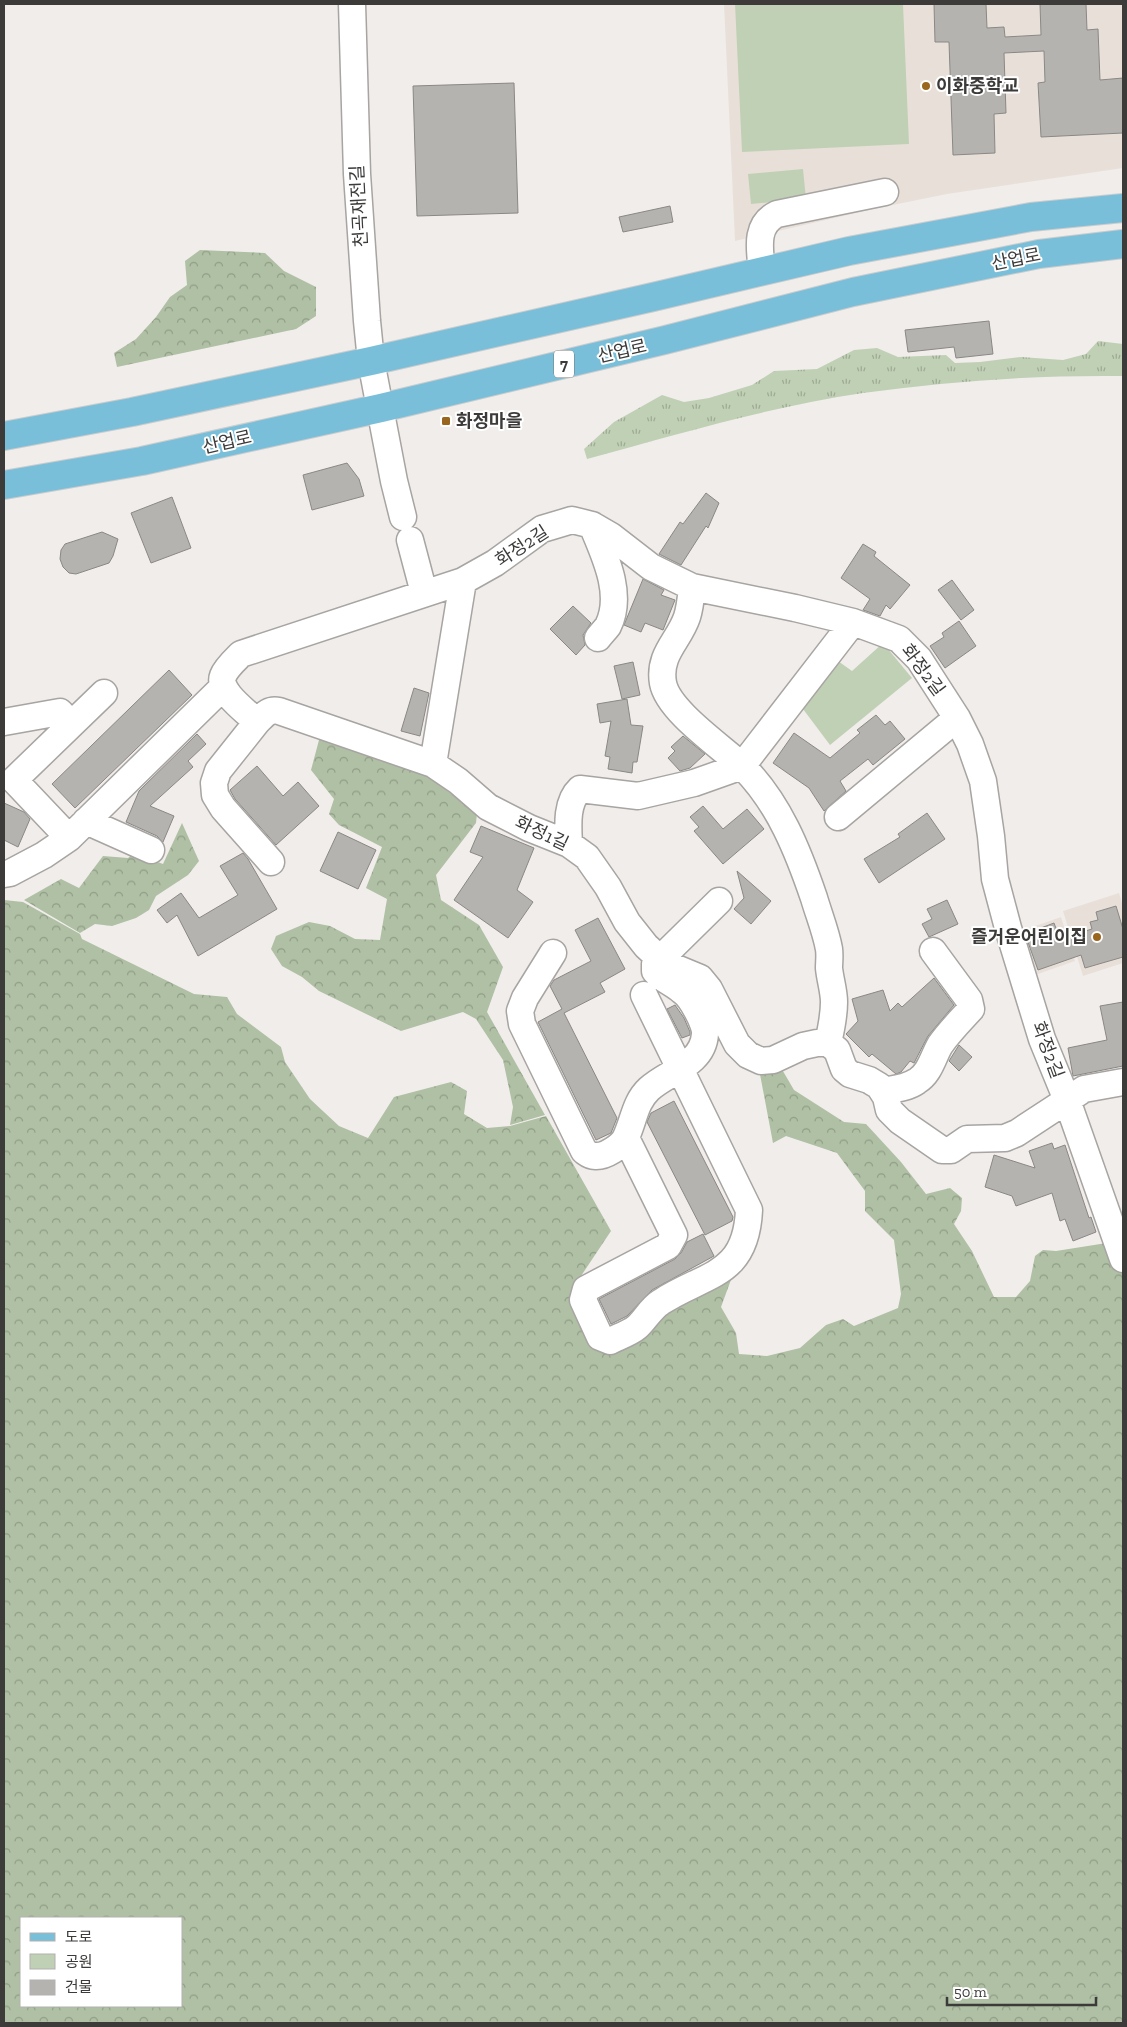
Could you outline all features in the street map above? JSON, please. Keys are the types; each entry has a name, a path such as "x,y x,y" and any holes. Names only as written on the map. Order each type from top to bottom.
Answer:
{"main road":[{"path":"9,433 132,412 372,361 849,251 1031,218 1123,208"},
{"name":"산업로","path":"4,486 142,461 381,408 665,340 852,292 1039,254 1123,244"}],"street":[{"name":"천곡재전길","path":"352,4 357,174 364,285 372,361 394,481 424,594"},
{"path":"762,271 760,238 763,226 769,218 777,214 885,192"},
{"name":"화정2길","path":"463,580 495,564 542,529 572,520 592,525 611,536 651,567 692,587 796,608 853,622 899,639 919,659 957,718 970,744 983,781 995,879 1008,928 1042,1038 1067,1100 1084,1090 1123,1082"},
{"path":"592,525 605,558 614,597 608,626 598,638"},
{"path":"271,862 223,808 215,795 214,783 218,770 257,722 226,692 222,679 240,654 463,580 433,764"},
{"path":"692,587 688,616 680,634 668,649 662,667 663,684 670,698 686,716 717,746 742,766 778,812 802,864 829,950 829,968 834,1000 828,1043 837,1050 844,1069 850,1074 869,1080 884,1091 889,1110 900,1121 942,1150 952,1150 967,1139 1005,1138 1017,1133 1067,1100 1123,1259"},
{"path":"569,844 568,824 573,796 580,789 638,796 694,784 742,766 853,622"},
{"path":"4,874 10,873 44,855 78,829 224,687"},
{"path":"104,693 71,724 9,775 78,829 151,850"},
{"name":"화정1길","path":"257,722 267,712 273,710 280,711 433,764 458,781 488,807 529,828 569,844 586,857 608,887 627,922 646,946 671,966 700,978 709,989 737,1044 748,1055 761,1061 773,1060 803,1046 828,1043"},
{"path":"4,722 60,712 71,724"},
{"path":"838,817 957,718"},
{"path":"553,953 525,998 520,1011 522,1024 584,1151 592,1156 600,1156 619,1146 626,1138 634,1110 650,1088 680,1070 703,1044 704,1026 690,998 660,978 655,971 655,964 719,901"},
{"path":"884,1091 909,1086 919,1080 928,1071 939,1048 949,1034 971,1009 969,1000 933,951"},
{"path":"626,1138 674,1236 668,1246 586,1289 583,1300 600,1337 610,1341 636,1328 659,1303 722,1271 741,1246 748,1227 749,1210 644,995"}],"shaded area":[{"name":"이화중학교","path":"724,4 1123,4 1123,168 947,194 735,241"},
{"name":"즐거운어린이집","path":"1119,893 1123,906 1123,963 1083,976 1063,911"},
{"path":"1061,917 1075,961 1035,975 1021,931"}],"green space":[{"path":"735,4 903,4 909,144 742,152"},
{"path":"803,169 806,199 751,204 748,174"},
{"path":"200,250 265,253 284,271 316,287 316,316 296,329 117,367 114,353 136,339 156,317 170,297 187,285 185,261"},
{"path":"1098,341 1123,344 1123,376 993,380 863,393 758,413 587,459 584,449 614,422 662,395 684,402 709,398 752,385 774,371 817,369 854,350 877,348 898,357 946,355 955,363 1021,357 1063,360 1086,354"},
{"path":"883,643 912,678 830,745 803,709 838,661 852,671"},
{"path":"331,738 430,778 477,813 476,823 436,875 441,900 479,925 503,967 487,1012 545,1115 510,1125 513,1107 503,1060 476,1019 463,1012 401,1031 319,991 302,977 282,966 271,949 276,936 309,922 330,926 355,939 380,940 387,899 366,888 382,847 339,825 329,814 334,799 311,770 319,740"},
{"path":"182,823 199,861 188,875 156,896 149,910 136,918 112,926 95,924 80,933 24,900 61,879 79,888 103,856 128,858 134,853 163,864"},
{"path":"4,900 23,902 80,934 82,939 194,994 227,997 237,1014 281,1047 285,1062 310,1099 339,1126 368,1138 394,1097 451,1082 467,1091 464,1114 487,1128 510,1126 546,1116 611,1231 579,1279 595,1344 732,1277 721,1307 736,1333 739,1354 767,1356 800,1348 826,1325 843,1319 854,1326 898,1308 901,1294 894,1240 865,1211 865,1191 837,1153 786,1136 773,1143 759,1069 780,1066 794,1090 844,1122 866,1124 901,1162 926,1194 950,1188 962,1198 961,1211 954,1224 972,1251 994,1297 1016,1297 1030,1281 1035,1256 1043,1250 1056,1251 1113,1242 1123,1277 1123,2023 4,2023"}],"building":[{"path":"934,4 986,4 987,28 1004,27 1005,37 1041,35 1040,4 1086,4 1087,30 1098,29 1100,80 1123,78 1123,133 1041,137 1038,83 1045,82 1044,51 1004,53 1006,113 994,114 995,153 953,155 949,42 935,42"},
{"path":"514,83 518,213 417,216 413,86"},
{"path":"670,206 673,222 623,232 619,217"},
{"path":"989,321 993,354 956,358 954,347 908,352 905,330"},
{"path":"347,463 359,479 364,496 312,510 303,475"},
{"path":"706,493 719,503 708,528 706,526 681,565 659,554 680,522 683,524"},
{"path":"172,497 191,548 151,563 131,513"},
{"path":"102,532 118,539 109,563 76,574 69,573 63,567 60,559 61,550 65,544"},
{"path":"863,544 876,552 874,556 910,585 890,609 886,605 880,616 863,610 870,599 841,578"},
{"path":"643,579 664,590 661,595 675,600 663,630 645,623 641,632 624,625"},
{"path":"952,580 974,610 961,620 938,590"},
{"path":"573,606 591,623 583,635 585,645 576,655 550,629"},
{"path":"959,621 976,646 945,668 930,646 944,637 942,633"},
{"path":"633,662 640,695 622,699 614,666"},
{"path":"169,670 192,695 75,808 52,784"},
{"path":"414,688 429,693 420,736 401,731"},
{"path":"627,699 631,725 643,726 637,762 633,762 632,773 608,769 610,757 605,756 611,721 600,723 597,704"},
{"path":"876,715 885,725 890,721 905,739 873,765 868,759 840,781 846,791 824,811 809,788 773,763 794,733 830,758 860,733 857,730"},
{"path":"197,734 206,744 188,761 193,767 150,806 174,816 163,842 157,836 126,822 139,791"},
{"path":"683,736 705,754 690,768 680,771 668,758 675,751 671,747"},
{"path":"257,766 283,796 298,782 319,806 276,845 235,799 230,790"},
{"path":"4,803 24,812 30,819 18,847 4,840"},
{"path":"703,806 723,829 747,809 764,829 723,864 694,831 699,827 690,817"},
{"path":"927,813 945,839 879,883 864,859 900,837 898,834"},
{"path":"481,826 534,848 517,890 533,902 508,938 454,900 483,857 470,852"},
{"path":"338,832 376,850 358,889 320,871"},
{"path":"243,853 277,909 198,956 177,915 167,923 157,910 181,893 199,918 238,895 220,866"},
{"path":"737,871 771,901 751,924 734,909 744,898"},
{"path":"947,900 958,924 929,937 922,924 932,919 927,909"},
{"path":"1116,906 1123,929 1123,957 1085,968 1081,955 1038,970 1025,934 1054,923 1060,939 1092,929 1090,922 1098,920 1096,912"},
{"path":"598,918 625,969 600,983 605,992 564,1013 617,1118 611,1133 596,1140 538,1022 562,1009 550,986 554,980 591,961 575,930"},
{"path":"934,978 954,1005 928,1036 914,1063 910,1061 901,1072 896,1074 872,1054 869,1057 846,1034 858,1021 852,999 883,990 890,1011 898,1003 902,1007"},
{"path":"1123,1002 1123,1066 1073,1076 1068,1048 1107,1040 1100,1006"},
{"path":"675,1005 684,1018 690,1032 690,1035 682,1038 667,1009"},
{"path":"959,1045 972,1057 959,1071 949,1061"},
{"path":"674,1101 733,1217 732,1221 705,1235 647,1122 651,1113"},
{"path":"1052,1143 1054,1149 1065,1145 1089,1218 1091,1217 1096,1232 1073,1241 1065,1219 1060,1221 1052,1193 1016,1206 1012,1196 985,1187 994,1155 1035,1168 1029,1151"},
{"path":"703,1234 714,1256 652,1290 627,1316 611,1324 599,1299 675,1259 687,1242"}],"place":[{"name":"이화중학교","path":"926,86"},
{"name":"화정마을","path":"446,421"},
{"name":"즐거운어린이집","path":"1097,937"}]}
